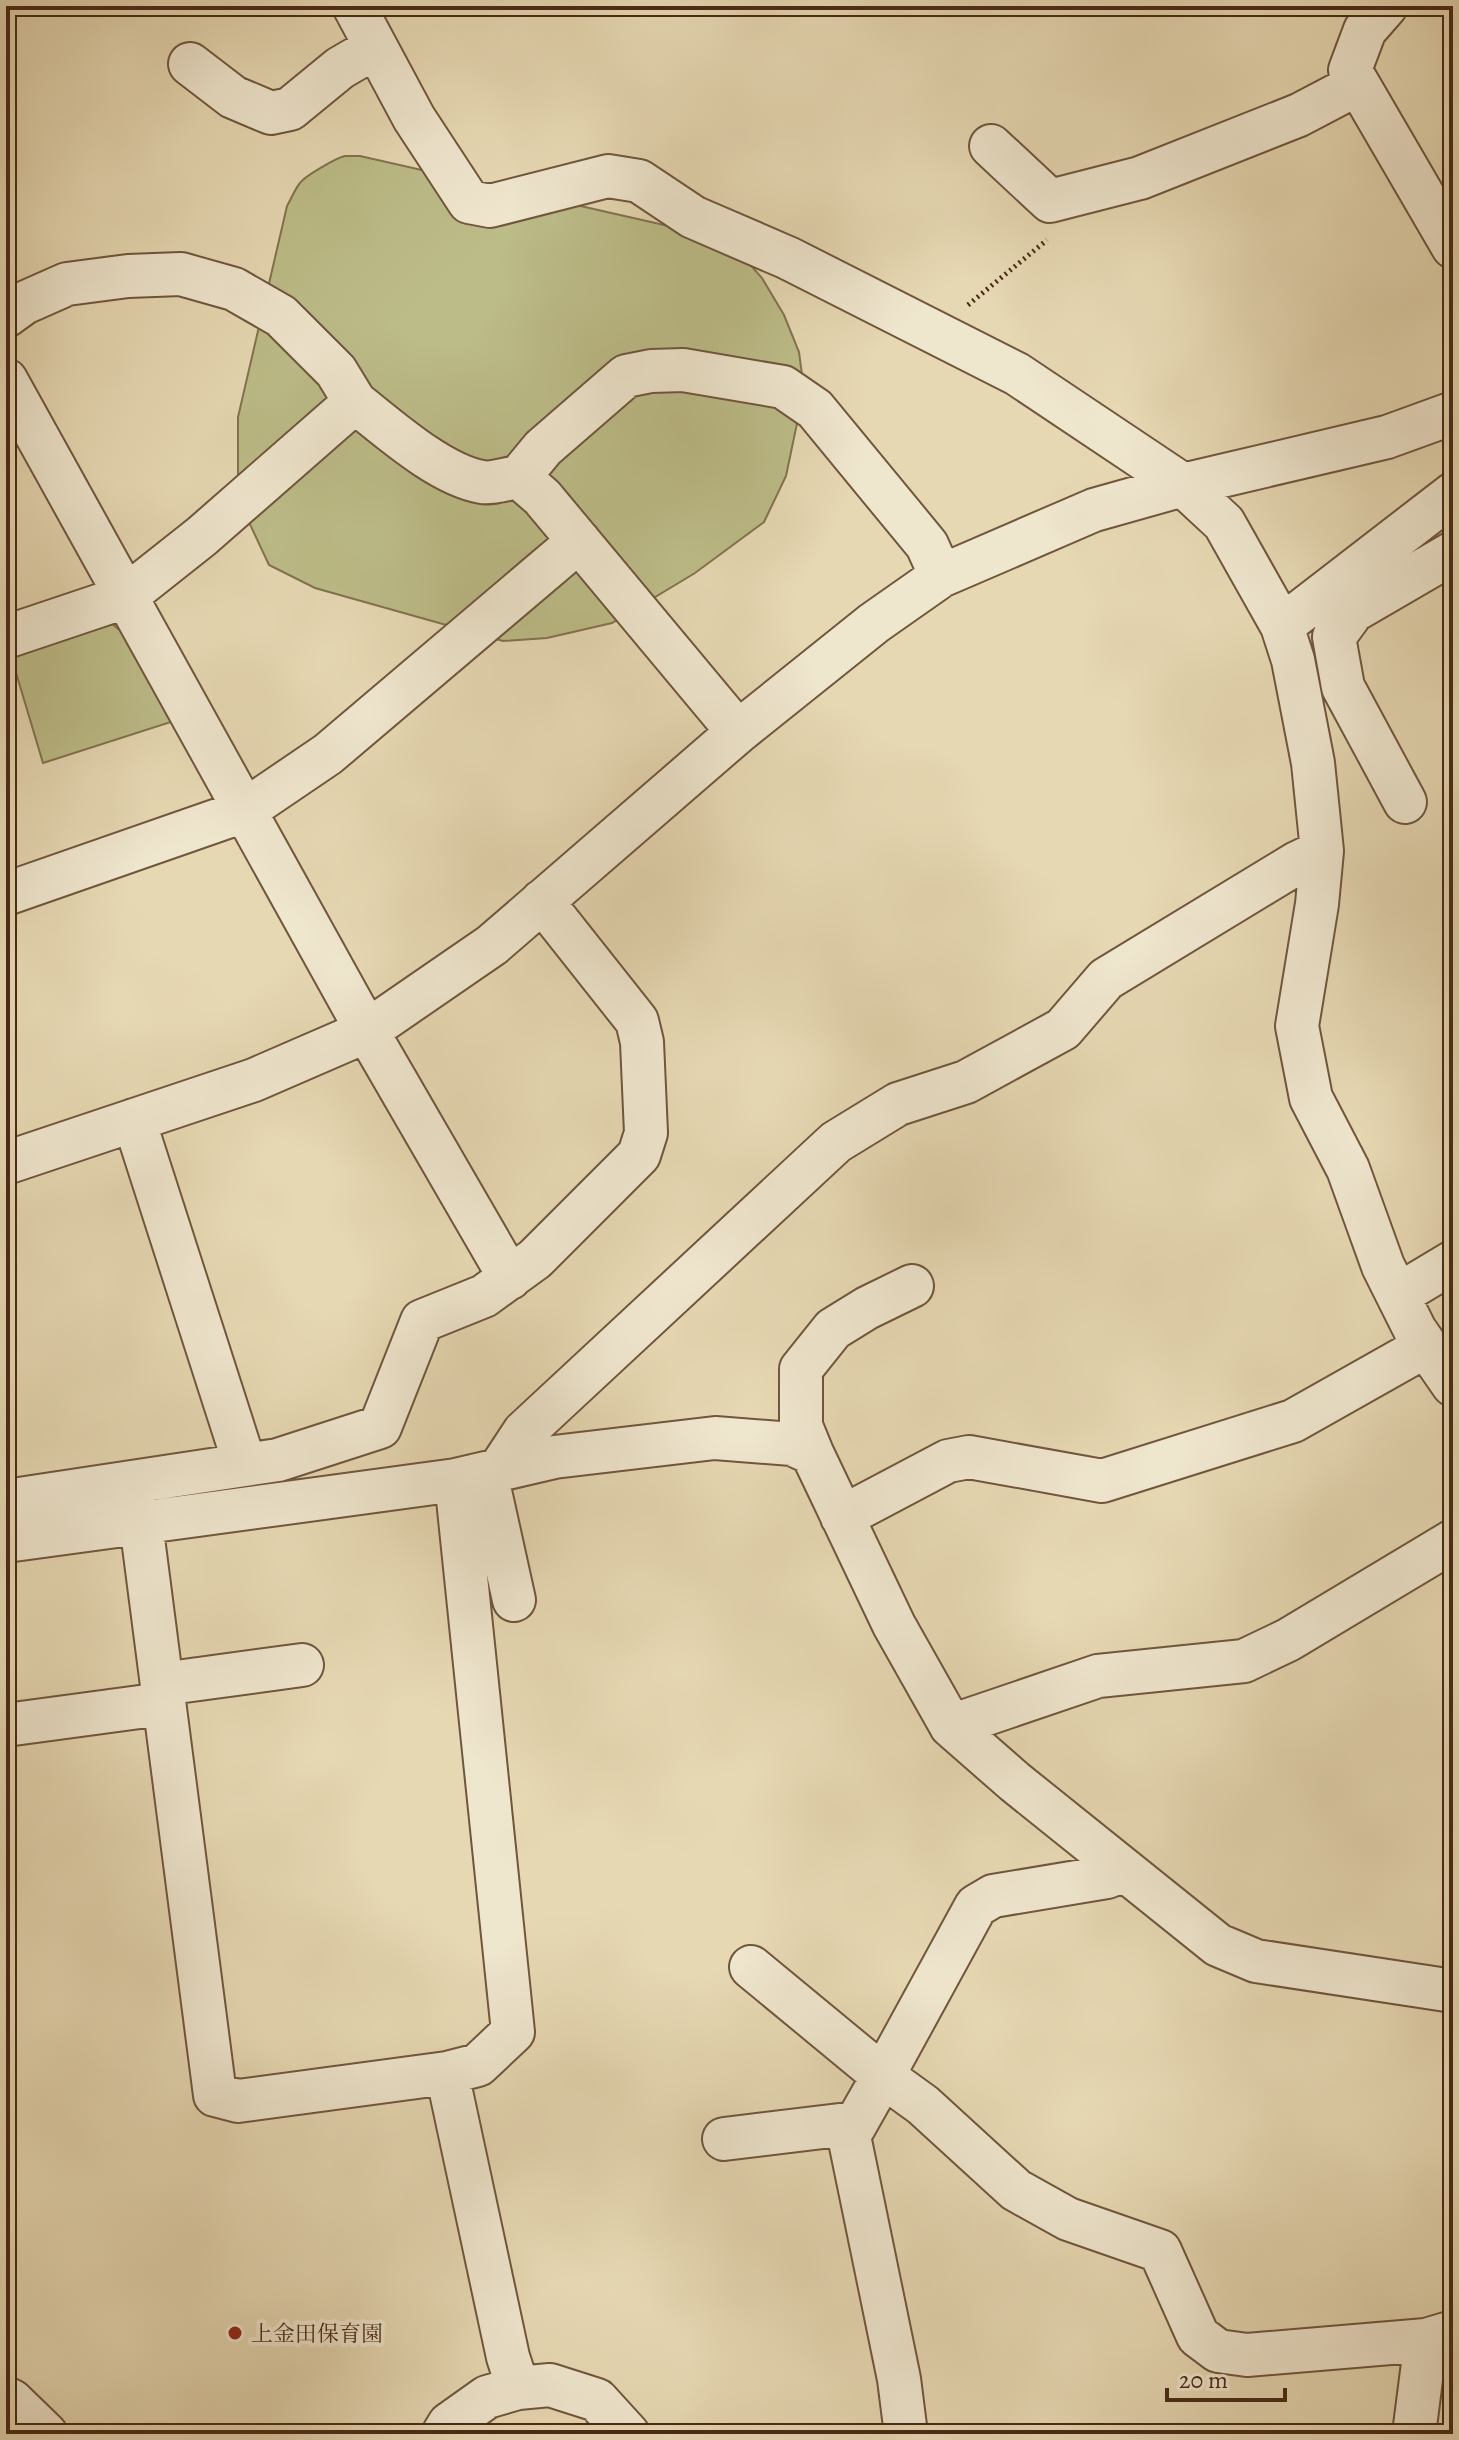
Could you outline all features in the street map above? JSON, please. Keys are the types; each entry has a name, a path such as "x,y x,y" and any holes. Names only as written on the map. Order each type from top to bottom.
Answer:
{"street":[{"path":"354,6 414,118 469,202 490,206 608,176 639,181 693,217 788,258 1017,374 1183,485 1224,523 1282,626 1293,660 1313,763 1322,851 1317,904 1297,1026 1311,1098 1348,1169 1383,1266 1415,1330 1453,1385"},
{"path":"1386,6 1365,30 1350,70 1453,247"},
{"path":"190,64 233,97 271,113 290,109 340,68 376,47"},
{"path":"991,146 1050,201 1140,178 1299,115 1358,84"},
{"path":"6,316 24,303 67,284 128,276 181,274 234,289 281,316 336,371 355,402 407,443 448,469 483,482 519,477 543,448 626,376 683,370 783,387 815,409 927,545 941,576"},
{"path":"6,380 367,1031 510,1278"},
{"path":"6,637 125,597 202,536 355,402"},
{"path":"6,1163 254,1080 367,1031 492,945 738,732 874,623 941,576 1094,510 1183,485 1387,437 1453,413"},
{"path":"519,477 542,497 738,732"},
{"path":"1282,626 1449,507"},
{"path":"6,894 244,811 328,754 579,541"},
{"path":"1405,802 1343,687 1334,637 1353,611 1453,553"},
{"path":"141,1523 215,2095 238,2101 447,2073 478,2065 513,2032 480,1474 836,1142 898,1104 966,1082 1063,1029 1106,979 1297,863 1322,851"},
{"path":"6,1501 278,1460 380,1427 422,1321 484,1296 535,1259 639,1155 646,1133 642,1042 637,1021 542,901"},
{"path":"134,1120 245,1465"},
{"path":"1398,1295 1453,1262"},
{"path":"912,1286 833,1329 801,1369 801,1426 894,1625 951,1726 1015,1782 1218,1945 1256,1961 1453,1991"},
{"path":"842,1517 948,1461 969,1457 1102,1481 1293,1421 1426,1346"},
{"path":"6,1541 480,1474 554,1457 715,1438 792,1444 812,1453"},
{"path":"480,1474 514,1600"},
{"path":"951,1726 1098,1676 1244,1661 1288,1640 1453,1541"},
{"path":"6,1725 147,1706 163,1690 302,1665"},
{"path":"906,2434 899,2379 849,2136 976,1906 993,1896 1107,1877 1124,1870"},
{"path":"751,1967 883,2076 923,2105 1016,2190 1068,2219 1160,2251 1198,2336 1218,2351 1247,2355 1440,2336 1414,2434"},
{"path":"447,2073 508,2357 518,2388"},
{"path":"724,2139 856,2123"},
{"path":"443,2434 449,2424 487,2397 518,2388 550,2385 597,2400 628,2434"},
{"path":"6,2398 46,2434"}],"path":[{"path":"935,332 1071,221 1076,195"}],"green space":[{"path":"345,156 360,156 708,235 740,253 762,278 784,315 799,352 804,390 786,476 764,522 695,573 612,623 547,638 503,641 315,588 269,565 247,518 238,480 238,417 287,206 303,180"},
{"path":"112,624 126,635 171,722 43,763 11,656"}],"place":[{"name":"上金田保育園","path":"235,2333"}]}
